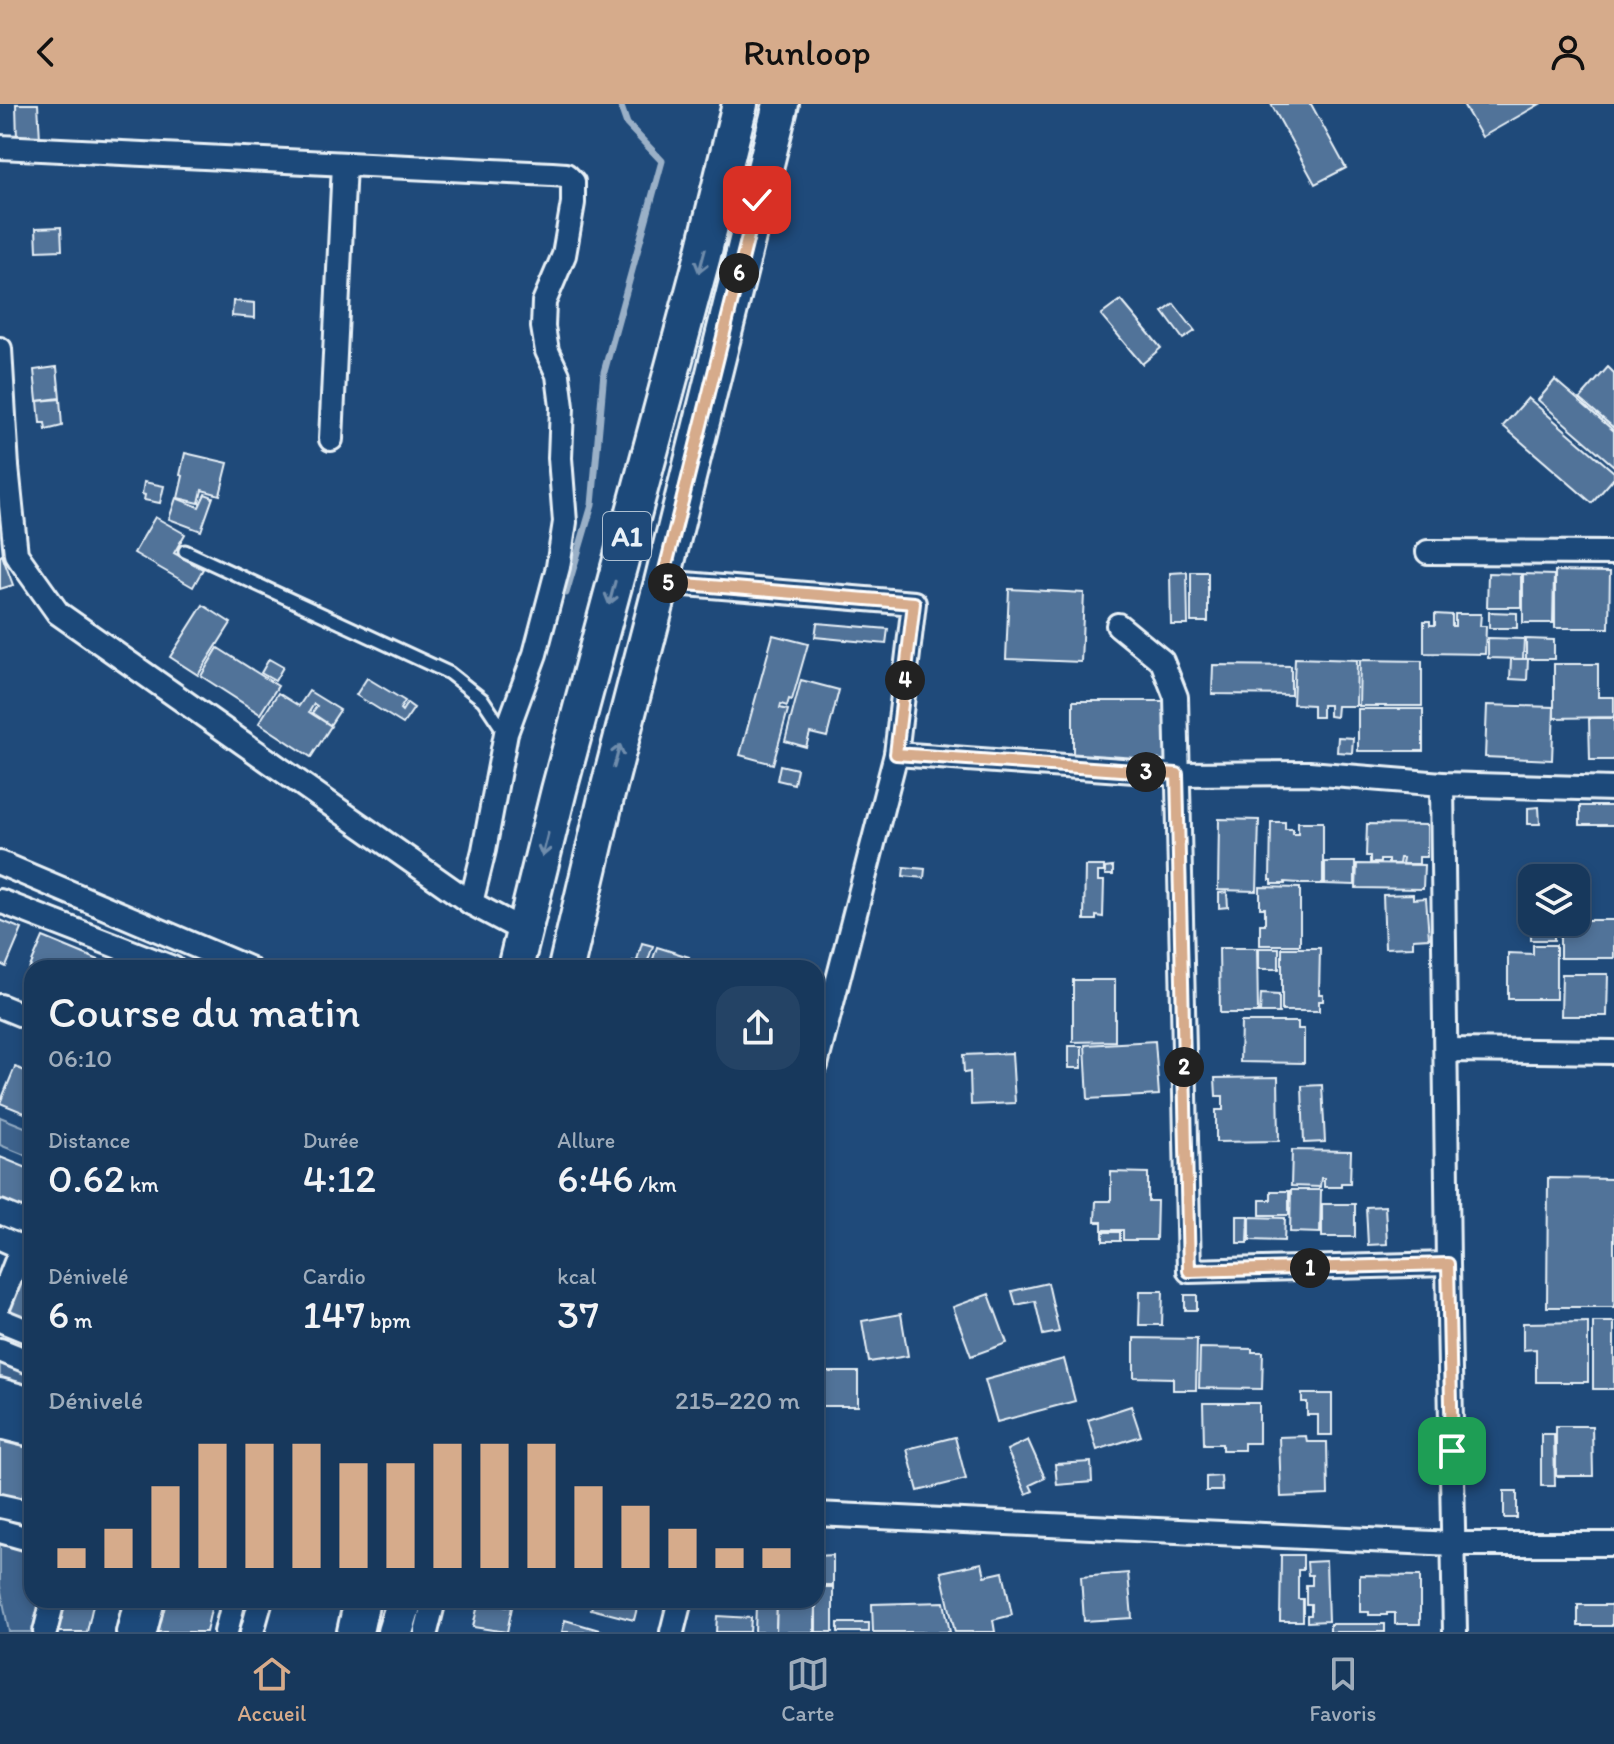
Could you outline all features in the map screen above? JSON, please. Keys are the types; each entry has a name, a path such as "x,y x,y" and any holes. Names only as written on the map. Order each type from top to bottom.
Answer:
{"main road":[{"name":"A1","path":"517,960 740,104"},
{"name":"A1","path":"568,960 781,104"},
{"path":"355,1632 360,1608"},
{"path":"395,1632 402,1608"}],"street":[{"path":"0,147 552,174 566,175 573,182 573,203 564,255 544,302 543,327 547,351 558,375 562,407 560,458 565,522 558,567 535,654 506,733 471,903"},
{"path":"331,439 344,164"},
{"path":"0,349 3,467 16,554 58,613 471,903 524,931"},
{"path":"1428,552 1614,553"},
{"path":"662,582 914,603 896,754 824,1034"},
{"path":"1118,625 1162,661 1176,697 1189,1271 1448,1264"},
{"path":"896,754 1177,774 1309,773 1442,784 1614,789"},
{"path":"1442,784 1455,1632"},
{"path":"0,863 229,960"},
{"path":"0,901 152,960"},
{"path":"0,1006 24,1016"},
{"path":"1446,1050 1614,1052"},
{"path":"0,1212 24,1222"},
{"path":"0,1238 24,1249"},
{"path":"0,1303 24,1256"},
{"path":"0,1320 24,1330"},
{"path":"0,1331 24,1340"},
{"path":"0,1350 24,1360"},
{"path":"0,1390 24,1397"},
{"path":"0,1408 24,1414"},
{"path":"0,1427 24,1433"},
{"path":"0,1506 24,1511"},
{"path":"824,1514 1454,1544 1614,1544"},
{"path":"0,1531 24,1538"},
{"path":"45,1632 51,1608"},
{"path":"113,1632 119,1608"},
{"path":"128,1632 134,1608"},
{"path":"145,1632 151,1608"},
{"path":"226,1632 232,1608"},
{"path":"252,1632 259,1608"},
{"path":"426,1632 432,1608"},
{"path":"672,1632 678,1608"}],"lane":[{"path":"185,551 449,673 483,700 506,733"}],"shaded area":[{"path":"0,1117 24,1127 24,1155 0,1145"},
{"path":"0,1355 24,1366 24,1387 0,1381"},
{"path":"0,1537 24,1542 24,1608 47,1608 41,1632 9,1632 0,1586"}],"building":[{"path":"16,104 38,104 40,139 17,140"},
{"path":"1271,104 1311,104 1346,168 1315,184"},
{"path":"1463,104 1540,104 1482,137"},
{"path":"61,227 62,250 37,251 36,228"},
{"path":"1121,300 1161,348 1142,364 1101,315"},
{"path":"233,301 255,303 255,318 232,316"},
{"path":"1174,304 1195,331 1183,339 1163,312"},
{"path":"57,367 60,398 37,401 34,370"},
{"path":"1608,367 1614,373 1614,428 1580,399"},
{"path":"1555,380 1614,431 1614,466 1538,400"},
{"path":"1528,398 1614,472 1614,478 1592,503 1503,426"},
{"path":"60,399 62,426 46,430 45,423 40,423 38,401"},
{"path":"185,453 228,463 220,495 202,490 199,503 178,498"},
{"path":"144,482 164,486 160,503 144,500"},
{"path":"205,494 213,497 201,531 169,519 176,498 199,507"},
{"path":"155,517 185,534 174,553 203,569 193,587 134,553"},
{"path":"0,556 13,585 0,589"},
{"path":"1555,571 1610,572 1609,628 1555,628"},
{"path":"1187,572 1188,625 1171,625 1170,573"},
{"path":"1191,572 1208,572 1208,622 1191,622"},
{"path":"1488,573 1521,574 1521,607 1487,607"},
{"path":"1523,574 1554,575 1553,623 1523,623"},
{"path":"1009,589 1084,593 1081,662 1006,659"},
{"path":"203,605 231,623 198,675 170,657"},
{"path":"1489,612 1517,613 1517,628 1489,628"},
{"path":"1435,614 1452,615 1452,626 1455,626 1455,614 1481,614 1480,626 1486,626 1485,654 1424,653 1424,621 1435,625"},
{"path":"817,623 888,629 886,644 815,637"},
{"path":"773,635 808,644 792,700 789,699 787,706 781,704 780,708 788,710 773,764 740,755"},
{"path":"1488,638 1524,639 1523,659 1488,658"},
{"path":"1526,639 1554,640 1554,659 1526,659"},
{"path":"218,648 278,686 260,714 201,676"},
{"path":"1295,658 1357,660 1356,706 1337,706 1336,717 1329,716 1329,705 1322,705 1322,717 1313,717 1313,705 1293,704"},
{"path":"269,659 283,667 275,681 261,673"},
{"path":"1511,659 1528,659 1527,680 1510,679"},
{"path":"1360,660 1422,661 1422,706 1359,706"},
{"path":"1554,664 1598,664 1598,697 1614,697 1614,717 1554,718"},
{"path":"1213,665 1291,666 1291,695 1212,694"},
{"path":"367,678 405,701 400,709 402,711 407,703 414,708 403,724 356,695"},
{"path":"801,680 839,690 827,737 810,733 806,747 785,741"},
{"path":"309,691 340,710 330,725 312,713 317,706 314,704 309,712 331,726 311,757 259,723 278,693 299,706"},
{"path":"1073,701 1175,701 1175,764 1073,764"},
{"path":"1487,705 1554,707 1552,760 1485,757"},
{"path":"1358,709 1423,709 1423,751 1358,751"},
{"path":"1589,718 1614,718 1614,760 1590,760"},
{"path":"1338,737 1353,738 1352,753 1337,752"},
{"path":"780,765 797,769 794,784 777,780"},
{"path":"1580,806 1614,806 1614,825 1580,825"},
{"path":"1539,807 1540,824 1528,824 1528,808"},
{"path":"1219,819 1259,820 1257,891 1218,890"},
{"path":"1271,822 1285,822 1285,829 1293,829 1293,834 1298,834 1298,822 1323,822 1323,884 1272,884"},
{"path":"1367,824 1427,825 1427,857 1419,857 1419,864 1402,864 1403,858 1400,858 1399,864 1388,864 1388,860 1370,863 1370,856 1366,856"},
{"path":"1325,862 1355,862 1355,885 1325,884"},
{"path":"1357,864 1424,865 1423,889 1356,888"},
{"path":"1085,866 1104,866 1104,872 1098,872 1098,881 1104,881 1103,917 1096,916 1096,920 1084,920"},
{"path":"904,867 925,869 924,878 903,876"},
{"path":"1113,867 1113,875 1105,875 1105,868"},
{"path":"1260,887 1300,888 1300,945 1260,945 1260,924 1265,924 1265,908 1260,908"},
{"path":"1227,892 1228,907 1219,908 1219,893"},
{"path":"1413,894 1413,899 1426,898 1429,938 1413,939 1413,947 1385,948 1383,895"},
{"path":"0,920 22,929 6,967 0,964"},
{"path":"1590,920 1614,920 1614,958 1560,958 1560,936 1590,936"},
{"path":"1531,936 1554,936 1554,940 1531,940"},
{"path":"43,937 99,960 33,960"},
{"path":"642,943 653,946 648,960 637,960"},
{"path":"1533,945 1556,945 1556,999 1508,999 1508,953 1533,954"},
{"path":"657,947 689,957 688,960 653,960"},
{"path":"1219,948 1257,948 1258,1013 1220,1013"},
{"path":"1259,948 1279,948 1279,969 1259,969"},
{"path":"1282,948 1320,948 1319,994 1323,994 1323,1001 1319,1001 1319,1011 1282,1011"},
{"path":"1562,974 1608,974 1607,1016 1561,1016"},
{"path":"1073,980 1115,980 1115,1041 1073,1042"},
{"path":"1261,994 1279,995 1279,1013 1260,1013"},
{"path":"1241,1022 1298,1022 1298,1029 1304,1029 1304,1063 1240,1062"},
{"path":"1155,1041 1159,1095 1088,1099 1085,1045"},
{"path":"1069,1046 1082,1046 1082,1068 1069,1068"},
{"path":"1012,1053 1015,1103 971,1105 970,1072 964,1073 963,1055"},
{"path":"15,1067 24,1071 24,1113 0,1103"},
{"path":"1278,1077 1279,1141 1216,1142 1216,1110 1223,1110 1223,1096 1216,1096 1215,1078"},
{"path":"1322,1085 1325,1142 1304,1143 1302,1086"},
{"path":"1292,1150 1351,1151 1350,1183 1341,1183 1341,1187 1324,1187 1324,1178 1321,1178 1320,1187 1291,1186"},
{"path":"0,1157 24,1167 24,1219 0,1209"},
{"path":"1111,1172 1148,1173 1148,1201 1157,1201 1156,1240 1123,1240 1123,1230 1102,1230 1102,1222 1095,1222 1096,1201 1111,1201"},
{"path":"1548,1178 1614,1179 1614,1307 1547,1307"},
{"path":"1291,1190 1321,1190 1320,1233 1290,1232"},
{"path":"1271,1191 1289,1191 1289,1215 1260,1215 1260,1200 1271,1200"},
{"path":"1322,1204 1355,1204 1355,1237 1322,1237"},
{"path":"1385,1206 1387,1244 1368,1245 1366,1207"},
{"path":"1237,1216 1249,1216 1248,1243 1237,1243"},
{"path":"1250,1217 1285,1218 1284,1241 1250,1240"},
{"path":"1103,1232 1120,1232 1120,1241 1103,1241"},
{"path":"24,1265 24,1322 4,1314"},
{"path":"1048,1283 1059,1332 1043,1335 1035,1301 1016,1305 1012,1291"},
{"path":"1140,1291 1163,1291 1162,1325 1139,1325"},
{"path":"989,1294 1007,1343 971,1356 953,1307"},
{"path":"1185,1295 1197,1295 1197,1310 1185,1310"},
{"path":"901,1314 908,1356 869,1362 862,1321"},
{"path":"1588,1322 1588,1382 1536,1382 1536,1349 1523,1350 1523,1323"},
{"path":"1593,1322 1614,1322 1614,1389 1593,1389"},
{"path":"1134,1338 1197,1339 1196,1390 1173,1390 1173,1378 1134,1377"},
{"path":"1200,1348 1263,1352 1262,1389 1199,1388"},
{"path":"1064,1359 1075,1401 997,1422 985,1380"},
{"path":"824,1372 858,1372 858,1406 824,1406"},
{"path":"1302,1394 1332,1394 1332,1435 1318,1435 1318,1415 1307,1415 1307,1402 1302,1402"},
{"path":"1203,1403 1259,1403 1259,1443 1244,1443 1244,1450 1222,1450 1222,1444 1204,1444"},
{"path":"1131,1406 1141,1436 1097,1450 1088,1420"},
{"path":"1556,1426 1592,1426 1593,1476 1556,1476"},
{"path":"1541,1434 1554,1434 1555,1486 1541,1486"},
{"path":"1306,1436 1307,1442 1327,1442 1328,1495 1281,1497 1279,1437"},
{"path":"955,1437 966,1479 918,1491 907,1449"},
{"path":"1028,1440 1045,1478 1030,1485 1033,1491 1026,1494 1007,1450"},
{"path":"0,1441 24,1447 24,1492 21,1503 0,1498"},
{"path":"1091,1462 1092,1482 1057,1485 1055,1464"},
{"path":"1221,1476 1222,1491 1206,1491 1206,1477"},
{"path":"1504,1491 1517,1491 1517,1518 1504,1518"},
{"path":"833,1555 833,1585 824,1585 824,1556"},
{"path":"1281,1555 1303,1555 1303,1570 1298,1570 1298,1599 1303,1599 1303,1621 1280,1621"},
{"path":"1326,1561 1328,1621 1307,1622 1311,1604 1306,1604 1306,1585 1312,1585 1312,1575 1308,1575 1307,1562"},
{"path":"982,1563 985,1576 1003,1572 1012,1615 993,1620 995,1632 955,1632 941,1572"},
{"path":"1128,1573 1132,1618 1084,1621 1081,1577"},
{"path":"1360,1575 1420,1576 1420,1624 1395,1624 1395,1613 1369,1615 1369,1612 1360,1612"},
{"path":"824,1587 833,1587 833,1632 816,1632 816,1608 824,1608"},
{"path":"944,1602 950,1632 873,1632 872,1604"},
{"path":"1578,1605 1612,1605 1612,1626 1578,1626"},
{"path":"54,1608 92,1608 87,1632 48,1632"},
{"path":"164,1608 211,1608 206,1632 158,1632"},
{"path":"477,1608 512,1608 507,1632 473,1627"},
{"path":"591,1608 637,1608 634,1620"},
{"path":"756,1608 777,1608 776,1632 755,1632"},
{"path":"777,1608 815,1608 814,1632 776,1632"},
{"path":"717,1616 751,1618 750,1632 716,1632"},
{"path":"565,1620 606,1632 562,1632"},
{"path":"838,1623 869,1623 869,1632 838,1632"},
{"path":"1330,1624 1385,1624 1385,1632 1330,1632"}],"waterway":[{"path":"566,593 592,505 604,372 662,161 627,124 620,104"}],"route":[{"path":"757,200 662,582 914,603 896,754 1177,774 1189,1271 1448,1264 1452,1451"}]}
